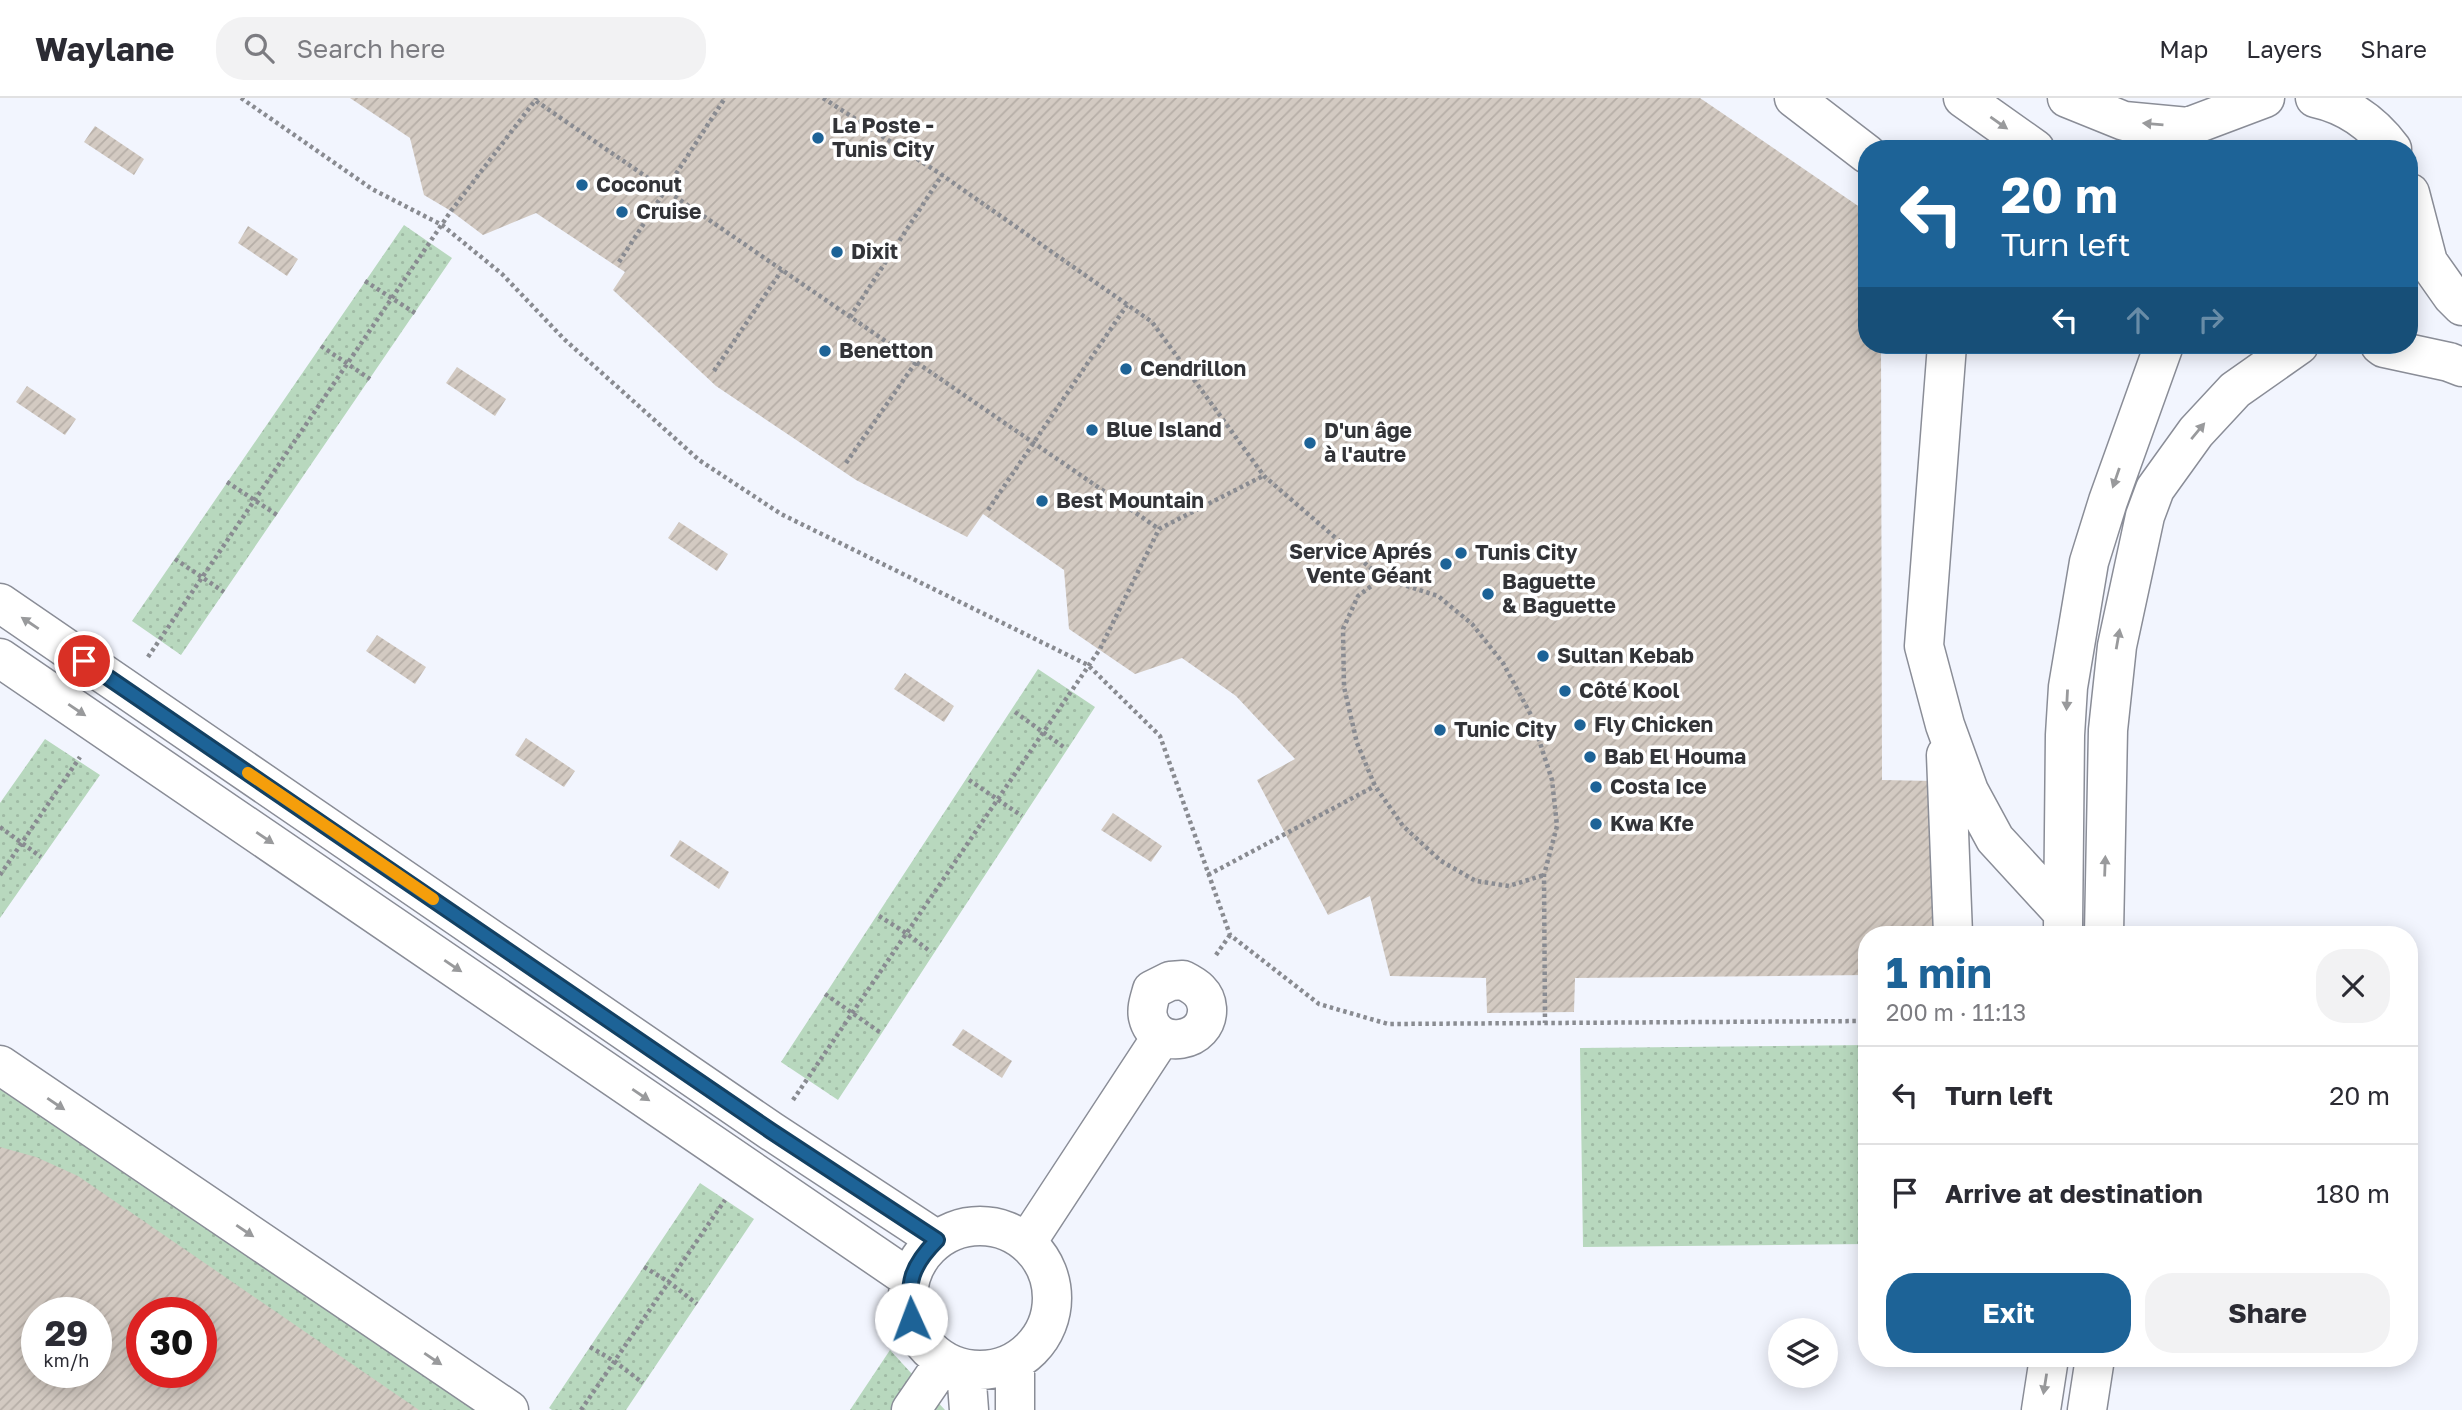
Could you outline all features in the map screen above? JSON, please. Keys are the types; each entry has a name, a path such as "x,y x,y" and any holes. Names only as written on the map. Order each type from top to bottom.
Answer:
{"street":[{"path":"1794,98 1858,146"},
{"path":"1964,98 2022,140"},
{"path":"2067,98 2123,121 2188,127 2265,98"},
{"path":"2202,140 2233,111 2265,98"},
{"path":"2315,98 2336,103 2367,121 2384,140"},
{"path":"2418,224 2428,262 2462,306"},
{"path":"1946,354 1924,646 1945,725 1969,791 1995,839 2063,924"},
{"path":"2063,924 2068,687 2088,562 2161,354"},
{"path":"2104,926 2108,730 2117,646 2146,516 2155,489 2196,432 2235,390 2287,354"},
{"path":"2409,354 2462,367"},
{"path":"0,603 771,1131 937,1240"},
{"path":"0,658 910,1279"},
{"path":"1945,725 1953,926"},
{"path":"1027,1242 1162,1036"},
{"path":"0,1065 509,1410"},
{"path":"976,1226 1002,1229 1027,1242 1041,1258 1051,1281 1053,1304 1048,1326 1039,1342 1014,1363 990,1371 955,1366 927,1348 911,1319 908,1295 910,1279 922,1255 937,1240 956,1230 976,1226"},
{"path":"1014,1363 1015,1410"},
{"path":"911,1410 955,1366"},
{"path":"955,1366 970,1410"},
{"path":"2041,1410 2048,1367"},
{"path":"2087,1410 2094,1367"}],"path":[{"path":"241,98 372,189 442,225 502,274 564,339 699,460 781,514 1088,665 1160,736 1230,935 1320,1004 1388,1024 1858,1021"},
{"path":"619,262 725,98"},
{"path":"824,98 942,175 1152,322 1264,476 1382,578 1438,596 1472,624 1503,663 1531,715 1552,780 1557,826 1544,875 1545,1024"},
{"path":"126,689 442,225 536,99 1159,529"},
{"path":"850,317 942,175"},
{"path":"714,371 782,270"},
{"path":"365,281 415,313"},
{"path":"988,510 1127,305"},
{"path":"321,346 370,379"},
{"path":"846,463 916,362"},
{"path":"771,1131 1100,649 1159,529 1264,476"},
{"path":"227,482 276,515"},
{"path":"175,559 224,592"},
{"path":"1382,578 1358,596 1343,629 1344,687 1357,743 1376,786 1403,827 1441,861 1476,881 1509,886 1544,875"},
{"path":"1015,712 1065,748"},
{"path":"0,875 102,726"},
{"path":"969,780 1022,816"},
{"path":"1208,875 1376,786"},
{"path":"0,827 41,857"},
{"path":"879,916 931,952"},
{"path":"825,994 881,1033"},
{"path":"581,1410 747,1167"},
{"path":"644,1267 697,1304"},
{"path":"590,1347 614,1361 643,1384"}],"green space":[{"path":"404,225 452,258 181,655 132,621"},
{"path":"1038,669 1095,707 838,1100 781,1062"},
{"path":"45,739 100,775 0,918 0,803"},
{"path":"1858,1045 1858,1244 1583,1247 1580,1048"},
{"path":"0,1088 475,1410 0,1410"},
{"path":"700,1183 754,1219 626,1410 552,1410 549,1408"},
{"path":"890,1350 945,1410 850,1410"}],"building":[{"name":"Tunis City","path":"350,98 1700,98 1858,206 1858,354 1881,354 1882,780 1935,781 1936,926 1858,926 1858,975 1575,978 1574,1012 1487,1013 1486,978 1390,976 1370,896 1328,915 1257,780 1295,759 1236,696 1182,658 1135,674 1069,629 1064,570 983,514 967,537 856,480 716,386 613,290 625,272 536,213 483,235 424,195 410,138"},
{"path":"95,126 144,159 134,175 84,142"},
{"path":"248,226 298,259 287,276 238,243"},
{"path":"457,367 506,399 495,416 446,383"},
{"path":"27,386 76,419 65,435 16,402"},
{"path":"679,522 728,554 717,571 668,538"},
{"path":"377,635 426,667 415,684 366,651"},
{"path":"905,673 954,706 944,722 894,689"},
{"path":"526,738 575,771 564,787 515,755"},
{"path":"1113,813 1162,846 1151,862 1101,830"},
{"path":"680,840 729,872 719,889 670,856"},
{"path":"963,1029 1012,1061 1002,1078 952,1045"},
{"path":"0,1147 36,1157 78,1176 419,1410 0,1410"}],"slow traffic":[{"path":"248,773 433,899"}],"place":[{"name":"La Poste - Tunis City","path":"818,138"},
{"name":"Coconut","path":"582,185"},
{"name":"Cruise","path":"622,212"},
{"name":"Dixit","path":"837,252"},
{"name":"Benetton","path":"825,351"},
{"name":"Cendrillon","path":"1126,369"},
{"name":"Blue Island","path":"1092,430"},
{"name":"D'un âge à l'autre","path":"1310,443"},
{"name":"Best Mountain","path":"1042,501"},
{"name":"Tunis City","path":"1461,553"},
{"name":"Service Aprés Vente Géant","path":"1446,564"},
{"name":"Baguette & Baguette","path":"1488,594"},
{"name":"Sultan Kebab","path":"1543,656"},
{"name":"Côté Kool","path":"1565,691"},
{"name":"Fly Chicken","path":"1580,725"},
{"name":"Tunic City","path":"1440,730"},
{"name":"Bab El Houma","path":"1590,757"},
{"name":"Costa Ice","path":"1596,787"},
{"name":"Kwa Kfe","path":"1596,824"}],"route":[{"path":"84,661 771,1131 937,1240 922,1255 910,1279 908,1295 911,1319"}]}
